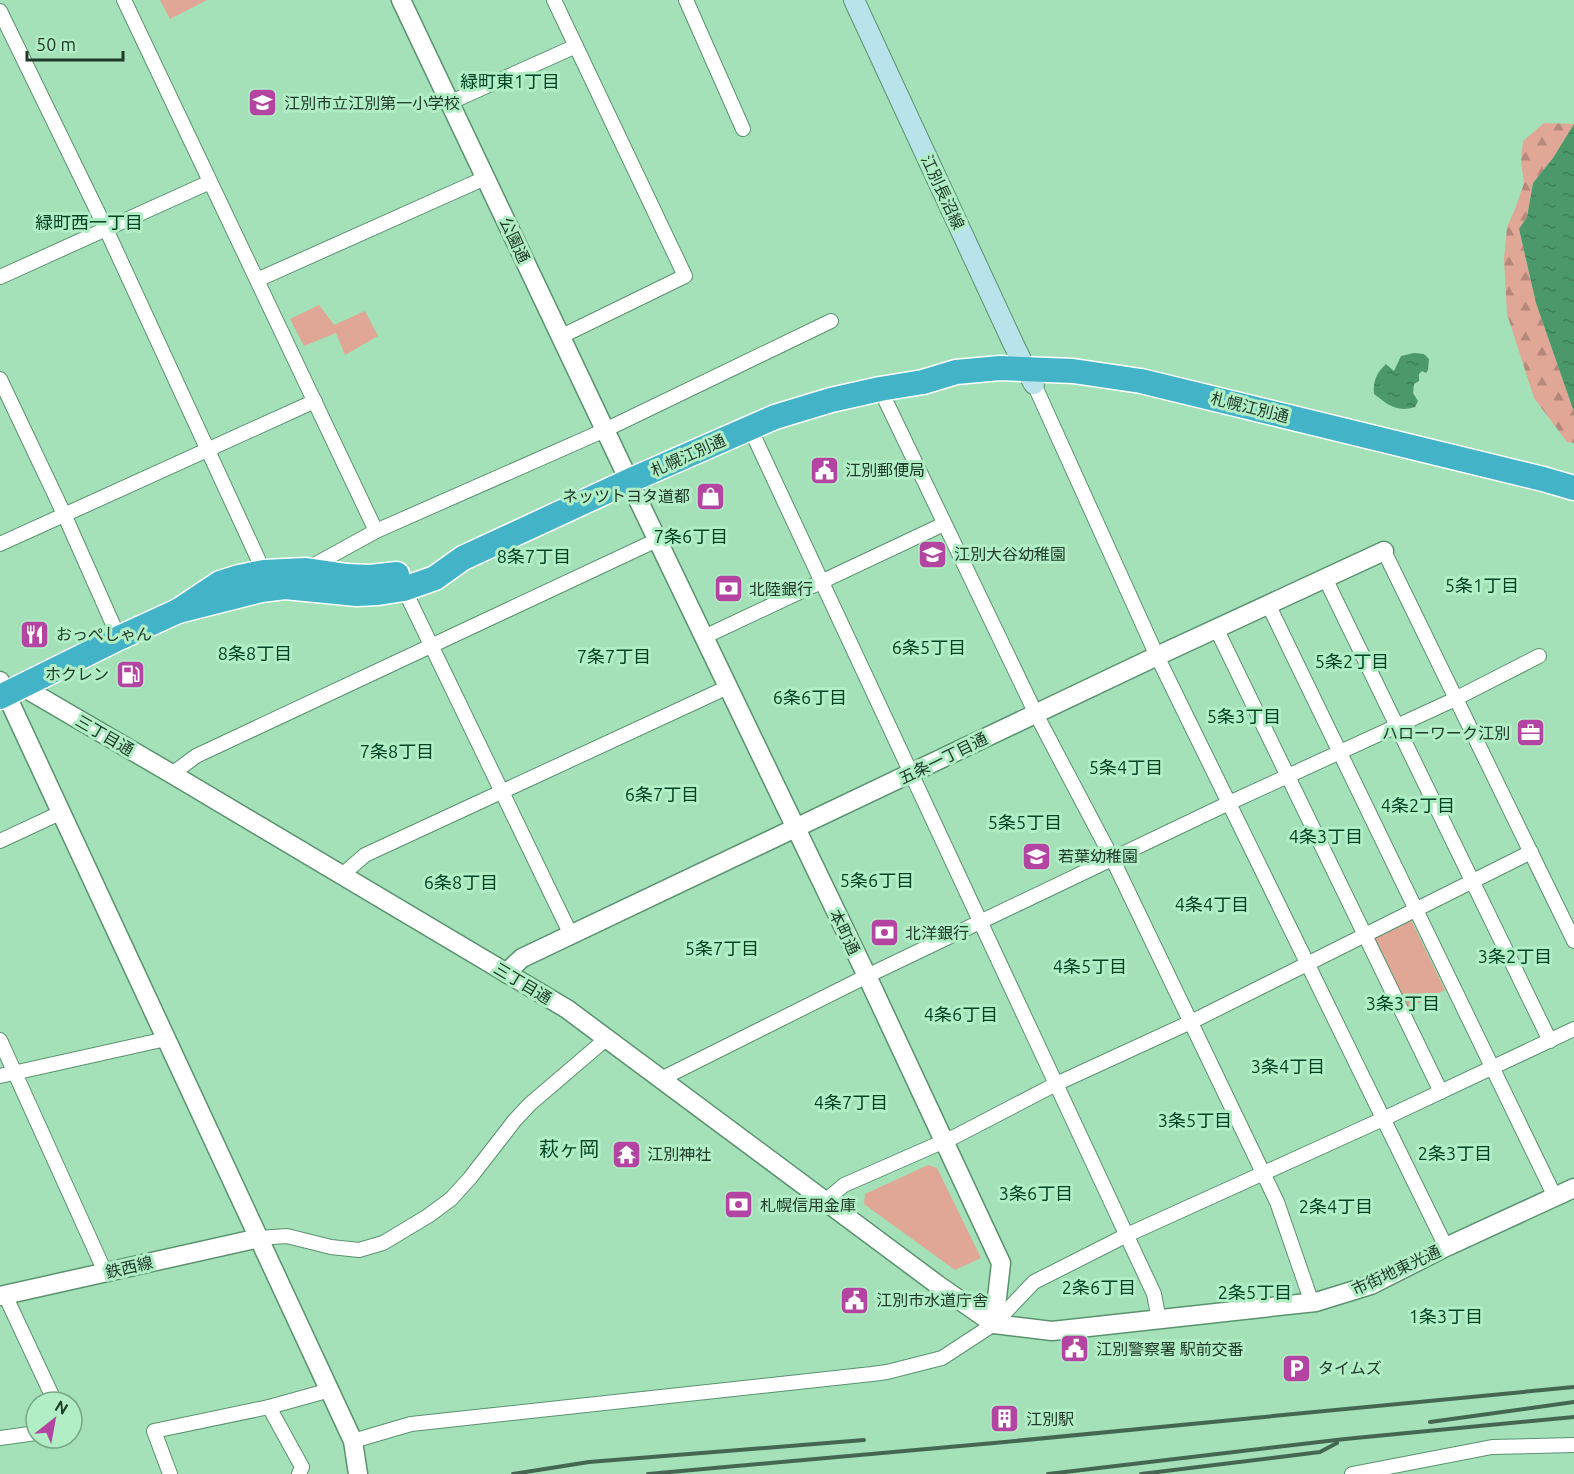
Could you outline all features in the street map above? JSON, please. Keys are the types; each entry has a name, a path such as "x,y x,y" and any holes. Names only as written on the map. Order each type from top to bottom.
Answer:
{"highway":[{"name":"札幌江別通","path":"178,611 261,590 285,587 357,594 404,589 435,578 463,558 629,481 775,417 880,389 922,382 956,372 1000,369 1030,377 1073,371 1574,503"},
{"name":"札幌江別通","path":"1140,388 1532,476 1574,488"},
{"name":"札幌江別通","path":"7,690 178,611 220,583 239,577 264,572 306,570 347,576 395,575 427,565 463,558"}],"main road":[{"name":"江別長沼線","path":"854,0 1030,377"}],"street":[{"path":"124,0 376,531"},
{"name":"公園通","path":"401,0 629,481"},
{"path":"554,0 685,276 561,337"},
{"path":"686,0 743,129"},
{"path":"0,11 106,229 264,572"},
{"path":"451,102 576,46"},
{"path":"257,280 485,178"},
{"path":"0,277 210,182"},
{"path":"306,570 376,531 605,430 831,321"},
{"path":"1030,377 1157,656 1446,1247"},
{"path":"0,379 119,638"},
{"path":"880,389 1036,714 1112,858 1264,1173 1277,1202 1312,1303"},
{"path":"0,544 315,401"},
{"path":"750,428 1127,1235 1154,1294 1159,1320"},
{"name":"本町通","path":"629,481 867,976 1001,1263 993,1324"},
{"path":"704,637 944,524"},
{"path":"172,774 196,756 657,540"},
{"path":"1384,551 1574,941"},
{"name":"五条一丁目通","path":"506,973 522,958 1216,628 1384,551"},
{"path":"1325,578 1550,1041"},
{"path":"404,589 571,935"},
{"path":"1268,604 1555,1197"},
{"path":"1216,628 1441,1092"},
{"path":"661,1079 867,976 1112,858 1456,699 1539,656"},
{"path":"342,875 366,855 728,687"},
{"path":"7,690 60,813 353,1441 358,1474"},
{"name":"三丁目通","path":"7,690 172,774 567,1009 993,1324"},
{"path":"0,841 60,813"},
{"path":"825,1201 844,1185 944,1141 1056,1084 1191,1022 1530,852"},
{"path":"353,1441 411,1424 887,1372 942,1358 993,1324 1034,1282 1127,1235 1574,1029"},
{"path":"0,1076 166,1039"},
{"path":"259,1238 287,1236 331,1247 359,1250 383,1242 410,1227 451,1199 471,1178 530,1104 606,1039"},
{"path":"0,1040 105,1272"},
{"name":"市街地東光通","path":"993,1324 1052,1331 1312,1303 1371,1285 1446,1247 1574,1188"},
{"name":"鉄西線","path":"2,1295 259,1238"},
{"path":"2,1295 49,1390"},
{"path":"170,1474 154,1431 269,1407 330,1390"},
{"path":"269,1407 302,1467 298,1474"},
{"path":"0,1438 24,1435"},
{"path":"1352,1474 1395,1470 1492,1447 1574,1445"}],"green space":[{"path":"160,0 207,0 170,19"},
{"path":"1544,123 1574,124 1553,158 1533,183 1527,217 1519,229 1536,303 1574,412 1574,443 1567,442 1534,398 1507,314 1504,259 1507,227 1524,183 1521,161 1523,141"},
{"path":"319,305 334,325 365,311 378,336 345,355 336,333 304,346 290,319"},
{"path":"1411,920 1445,990 1408,1008 1372,938"},
{"path":"928,1165 937,1168 981,1258 955,1270 864,1204 865,1194"}],"water":[{"path":"1574,124 1574,412 1536,303 1519,229 1527,217 1533,183 1553,158"},
{"path":"1414,353 1424,354 1429,359 1428,370 1426,373 1422,371 1419,374 1419,381 1414,384 1413,393 1418,401 1415,407 1398,408 1374,394 1376,378 1386,364 1394,371 1401,356"}],"railway":[{"path":"648,1474 1574,1387"},
{"path":"1430,1422 1574,1402"},
{"path":"1048,1474 1345,1439 1574,1417"},
{"path":"513,1474 589,1462 864,1440"},
{"path":"1141,1474 1320,1452 1337,1443"}],"place":[{"name":"江別市立江別第一小学校","path":"263,103"},
{"name":"江別郵便局","path":"824,470"},
{"name":"ネッツトヨタ道都","path":"711,496"},
{"name":"江別大谷幼稚園","path":"933,554"},
{"name":"北陸銀行","path":"728,589"},
{"name":"おっぺしゃん","path":"35,634"},
{"name":"ホクレン","path":"130,674"},
{"name":"ハローワーク江別","path":"1531,733"},
{"name":"若葉幼稚園","path":"1037,856"},
{"name":"北洋銀行","path":"884,933"},
{"name":"江別神社","path":"626,1154"},
{"name":"札幌信用金庫","path":"739,1205"},
{"name":"江別市水道庁舎","path":"855,1300"},
{"name":"江別警察署 駅前交番","path":"1075,1349"},
{"name":"タイムズ","path":"1297,1368"},
{"name":"江別駅","path":"1005,1419"}],"district":[{"name":"緑町東1丁目","path":"510,81"},
{"name":"緑町西一丁目","path":"89,222"},
{"name":"7条6丁目","path":"691,536"},
{"name":"8条7丁目","path":"534,556"},
{"name":"5条1丁目","path":"1482,585"},
{"name":"6条5丁目","path":"929,647"},
{"name":"8条8丁目","path":"255,653"},
{"name":"7条7丁目","path":"614,656"},
{"name":"5条2丁目","path":"1352,661"},
{"name":"6条6丁目","path":"810,697"},
{"name":"5条3丁目","path":"1244,716"},
{"name":"7条8丁目","path":"397,751"},
{"name":"5条4丁目","path":"1126,767"},
{"name":"6条7丁目","path":"662,794"},
{"name":"4条2丁目","path":"1418,805"},
{"name":"5条5丁目","path":"1025,822"},
{"name":"4条3丁目","path":"1326,836"},
{"name":"5条6丁目","path":"877,880"},
{"name":"6条8丁目","path":"461,882"},
{"name":"4条4丁目","path":"1212,904"},
{"name":"5条7丁目","path":"722,948"},
{"name":"3条2丁目","path":"1515,956"},
{"name":"4条5丁目","path":"1090,966"},
{"name":"3条3丁目","path":"1403,1003"},
{"name":"4条6丁目","path":"961,1014"},
{"name":"3条4丁目","path":"1288,1066"},
{"name":"4条7丁目","path":"851,1102"},
{"name":"3条5丁目","path":"1195,1120"},
{"name":"萩ヶ岡","path":"569,1148"},
{"name":"2条3丁目","path":"1455,1153"},
{"name":"3条6丁目","path":"1036,1193"},
{"name":"2条4丁目","path":"1336,1206"},
{"name":"2条6丁目","path":"1099,1287"},
{"name":"2条5丁目","path":"1255,1292"},
{"name":"1条3丁目","path":"1446,1316"}]}
